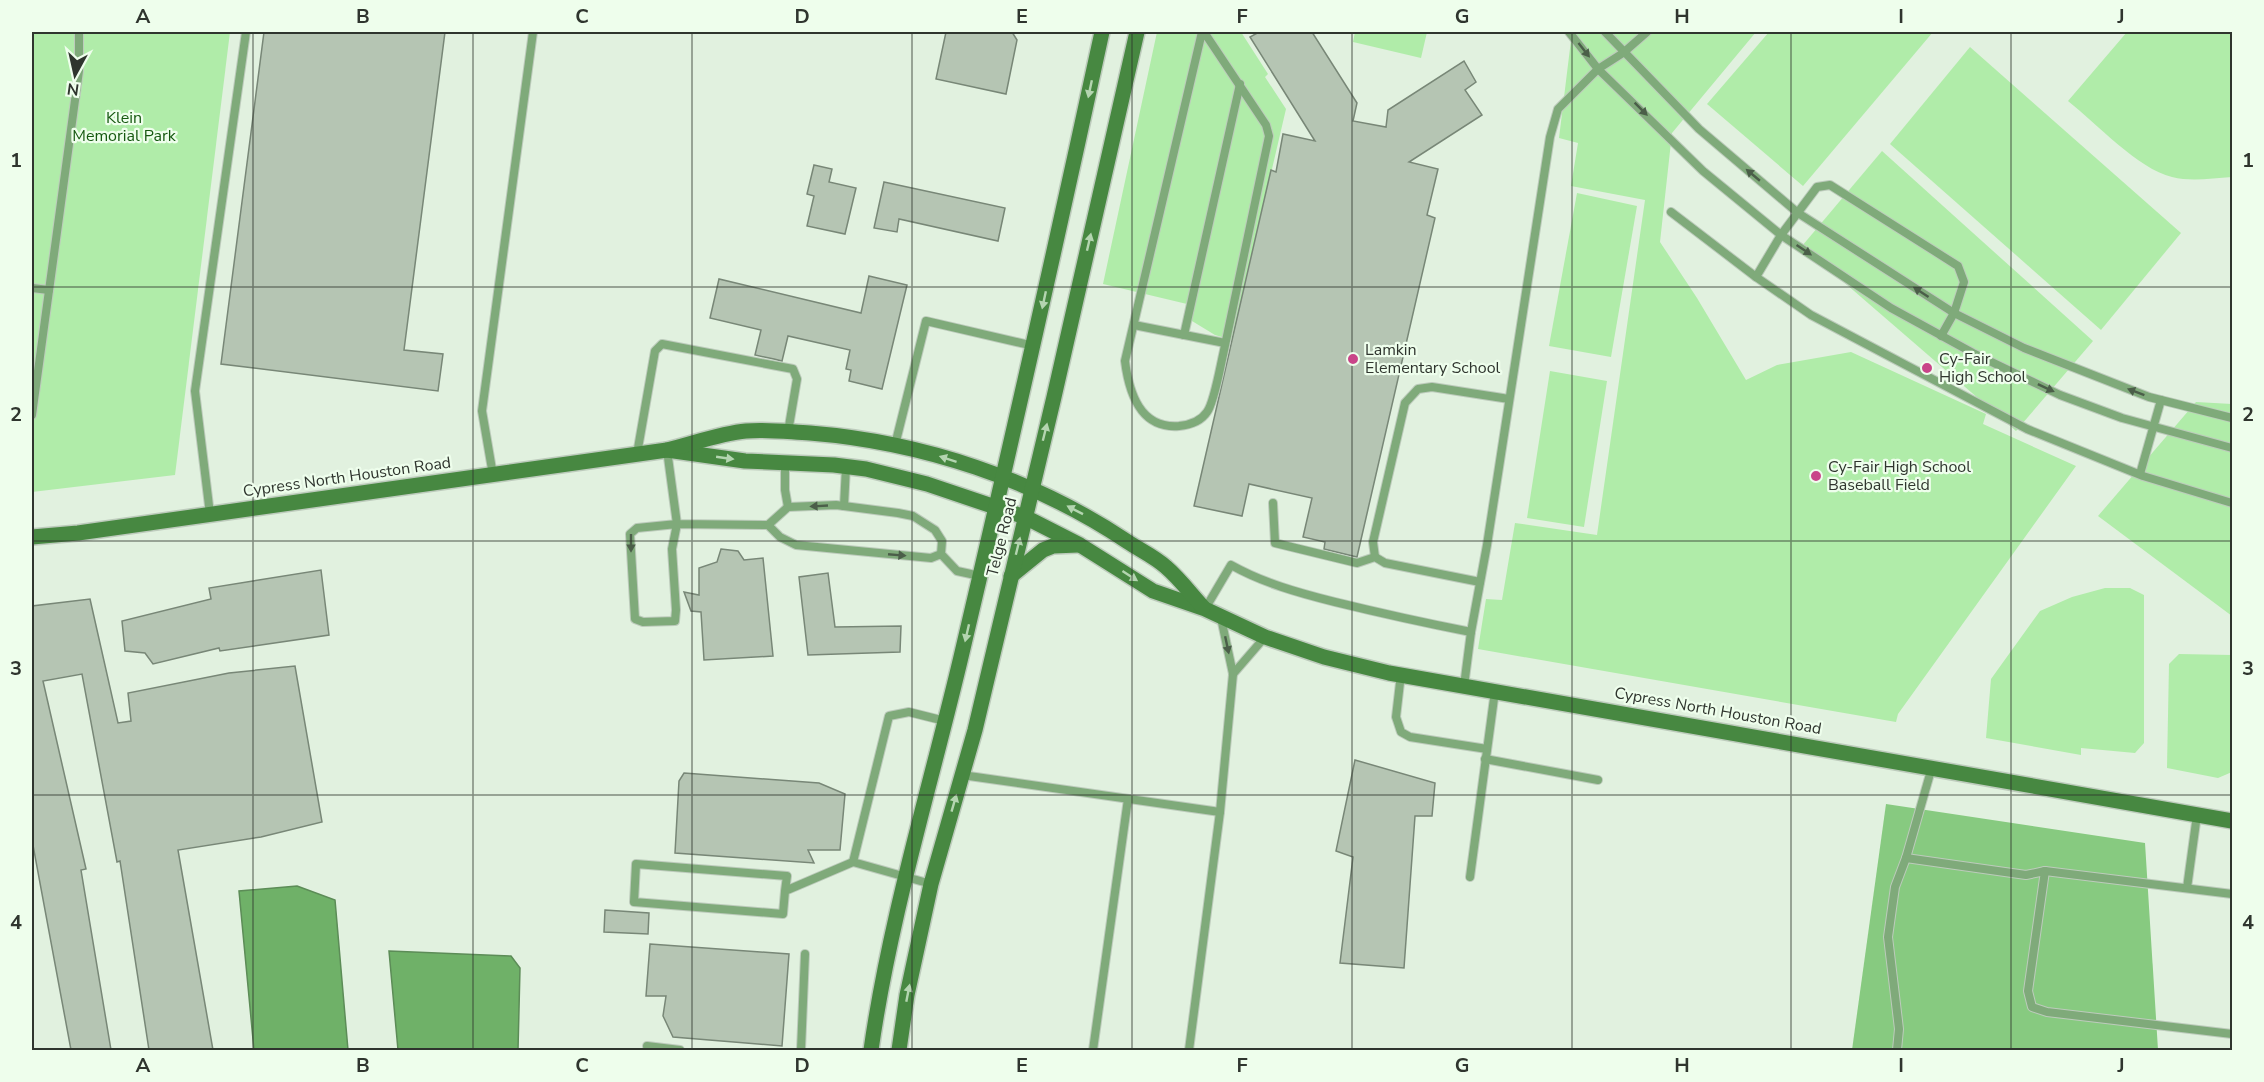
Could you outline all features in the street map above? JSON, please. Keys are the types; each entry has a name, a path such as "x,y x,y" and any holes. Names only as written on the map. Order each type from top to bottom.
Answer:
{"main road":[{"name":"Telge Road","path":"871,1050 879,989 904,877 945,721 1004,477 1102,32"},
{"name":"Telge Road","path":"899,1050 907,995 931,884 975,730 1137,32"},
{"name":"Cypress North Houston Road","path":"32,537 78,533 667,450 746,431 788,432 842,436 895,445 1004,477 1090,518 1166,567 1205,609"},
{"name":"Cypress North Houston Road","path":"667,450 745,461 785,461 846,467 927,483 1025,517 1080,545 1153,591 1205,609 1265,637 1324,657 1401,675 2232,821"},
{"path":"1011,576 1043,550 1053,546 1080,545"}],"lane":[{"path":"32,415 79,71 79,32"},
{"path":"210,514 195,391 246,32"},
{"path":"493,475 482,411 533,32"},
{"path":"1203,32 1266,125 1269,136 1225,344 1208,412 1191,425 1169,426 1144,415 1135,402 1127,378 1125,361 1203,32"},
{"path":"1569,32 1598,69 1703,171 1781,235 1891,308 1941,336 2060,395 2122,418 2232,448"},
{"path":"1605,32 1699,129 1798,213 1954,313 2024,348 2161,400 2232,418"},
{"path":"1464,686 1550,136 1558,109 1598,69 1623,53 1647,32"},
{"path":"1184,335 1239,84"},
{"path":"1756,277 1781,235 1817,187 1830,185 1958,266 1964,282 1954,313 1941,336"},
{"path":"1671,212 1756,277 1811,315 2027,429 2140,474 2232,503"},
{"path":"32,288 49,290"},
{"path":"895,445 926,321 1034,346"},
{"path":"1134,325 1225,344"},
{"path":"637,454 655,351 662,344 792,369 797,380 788,432"},
{"path":"1480,582 1385,563 1375,556 1373,542 1405,402 1418,389 1432,387 1509,399"},
{"path":"2140,474 2161,400"},
{"path":"667,450 677,524 672,549 675,621 643,622 635,619 630,534 637,528 677,524 768,525 788,507 844,506 913,516 935,530 942,541 941,554 957,571 980,576"},
{"path":"785,461 785,490 788,507"},
{"path":"844,506 846,467"},
{"path":"1273,503 1275,543 1357,563 1375,556"},
{"path":"768,525 780,537 796,545 931,558 941,554"},
{"path":"1205,609 1231,565 1253,577 1309,595 1388,615 1471,632"},
{"path":"1189,1050 1220,812 1233,674 1221,616"},
{"path":"1233,674 1265,637"},
{"path":"1401,675 1396,717 1401,732 1410,737 1487,749"},
{"path":"1470,877 1495,691"},
{"path":"853,862 889,716 909,712 945,721"},
{"path":"1485,759 1598,780"},
{"path":"1897,1050 1899,1029 1888,937 1895,887 1906,858 1932,767"},
{"path":"962,775 1220,812"},
{"path":"1093,1050 1128,799"},
{"path":"2187,888 2197,815"},
{"path":"1906,858 2026,875 2045,871 2232,894"},
{"path":"785,891 853,862 931,884"},
{"path":"636,864 787,876 785,891 783,914 634,902 636,864"},
{"path":"2045,871 2028,991 2032,1007 2047,1012 2232,1034"},
{"path":"801,1050 806,954"},
{"path":"647,1046 680,1050"}],"green space":[{"name":"Klein Memorial Park","path":"32,32 230,32 175,475 32,492"},
{"path":"1157,32 1241,32 1268,74 1265,77 1286,109 1232,340 1215,335 1192,321 1187,304 1103,284"},
{"path":"1355,32 1427,32 1421,58 1353,42"},
{"path":"1572,32 1756,32 1672,133 1660,242 1746,380 1777,365 1851,352 1986,414 1983,424 2076,466 1898,714 1896,722 1478,649 1486,599 1502,600 1515,523 1597,535 1645,200 1571,186 1578,143 1559,138"},
{"path":"1769,32 1933,32 1803,186 1707,104"},
{"path":"2127,32 2232,32 2232,177 2187,179 2159,172 2132,155 2068,101"},
{"path":"1970,47 2181,233 2101,330 1890,144"},
{"path":"1882,151 2093,341 2016,431 1802,246"},
{"path":"1577,193 1637,206 1611,357 1549,346"},
{"path":"1550,371 1607,381 1584,527 1527,518"},
{"path":"2196,402 2232,404 2232,616 2098,516"},
{"path":"2105,588 2130,588 2144,595 2144,743 2135,753 2081,748 2081,755 1986,738 1991,679 2040,611 2072,597"},
{"path":"2179,654 2232,655 2232,772 2218,778 2167,768 2169,664"}],"shaded area":[{"path":"1886,804 2145,843 2158,1050 1852,1050"},
{"path":"297,886 335,900 348,1050 254,1050 239,891"},
{"path":"389,951 511,956 520,968 518,1050 398,1050"}],"building":[{"path":"264,32 445,32 404,350 443,354 438,391 221,364"},
{"path":"946,32 1012,32 1017,40 1006,94 936,79"},
{"path":"1259,32 1312,32 1357,103 1353,121 1386,127 1388,110 1464,61 1476,82 1465,90 1482,115 1409,162 1438,169 1427,215 1435,218 1357,557 1324,549 1325,542 1303,537 1312,498 1249,484 1242,516 1194,506 1271,170 1276,172 1283,134 1315,141 1250,37"},
{"path":"814,165 832,169 829,182 856,188 845,234 807,226 814,196 807,194"},
{"path":"884,182 1005,208 998,241 899,219 897,232 874,228"},
{"path":"869,276 907,285 882,389 849,381 851,370 846,369 850,350 788,336 782,361 755,355 761,330 710,318 719,279 861,313"},
{"path":"721,549 738,551 744,560 763,558 773,656 704,660 701,612 691,611 684,592 699,595 699,568 717,562"},
{"path":"321,570 329,635 220,651 219,648 153,664 145,653 125,651 122,621 211,599 209,588"},
{"path":"828,573 835,627 901,626 900,652 808,655 799,577"},
{"path":"90,599 118,723 131,721 128,693 229,673 295,666 322,822 261,837 178,850 213,1050 149,1050 120,861 117,862 82,674 43,681 86,869 81,870 111,1050 71,1050 32,840 32,606"},
{"path":"1355,760 1435,783 1432,816 1415,816 1404,968 1340,963 1353,857 1336,851"},
{"path":"684,773 819,783 845,794 840,850 808,850 814,863 675,853 679,781"},
{"path":"605,910 649,913 648,934 604,932"},
{"path":"650,944 789,954 782,1046 673,1037 663,1016 666,996 646,996"}],"place":[{"name":"Lamkin Elementary School","path":"1353,359"},
{"name":"Cy-Fair High School","path":"1927,368"},
{"name":"Cy-Fair High School Baseball Field","path":"1816,476"}]}
